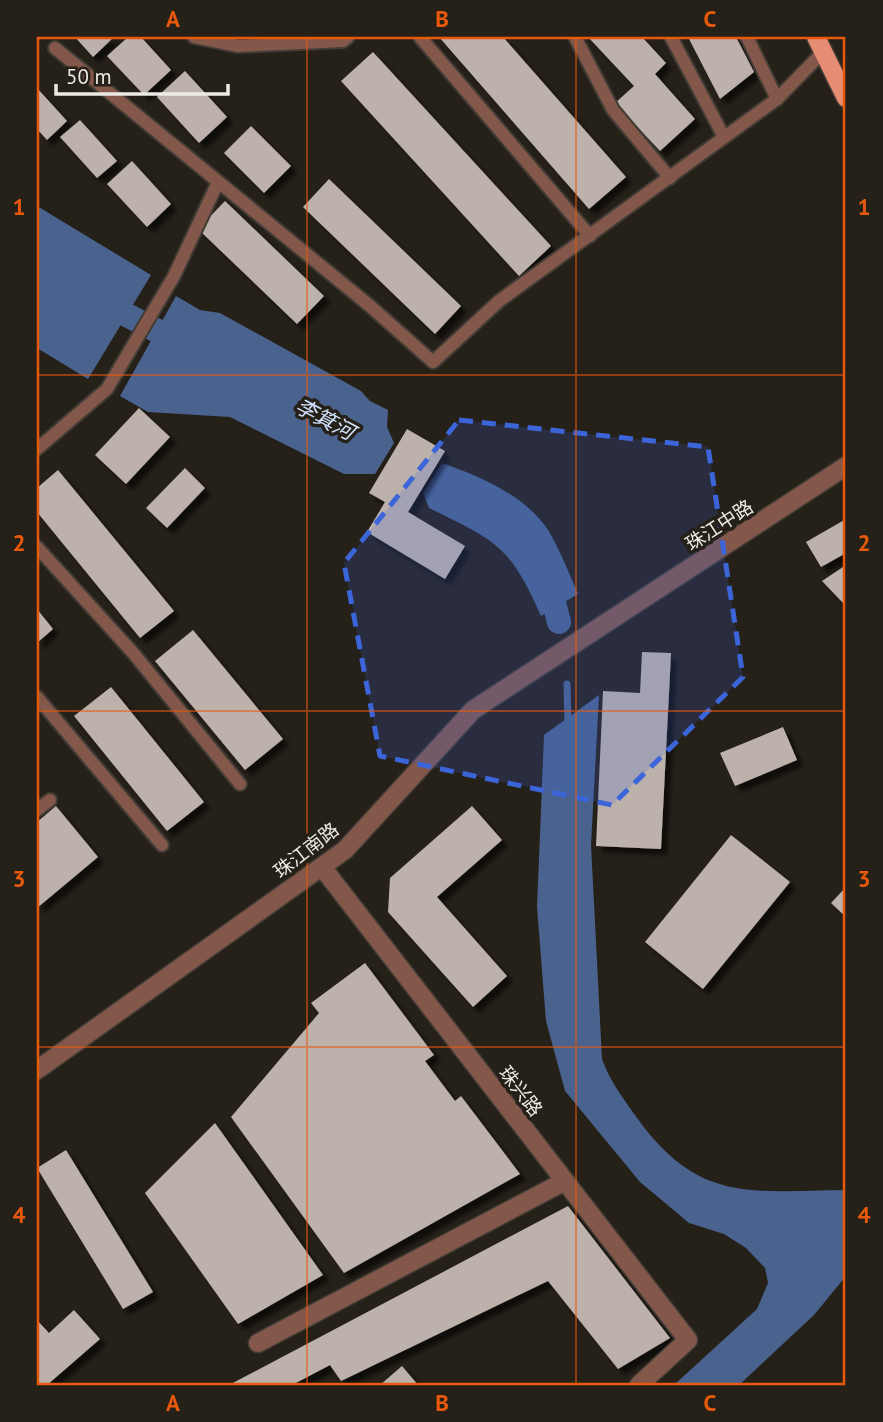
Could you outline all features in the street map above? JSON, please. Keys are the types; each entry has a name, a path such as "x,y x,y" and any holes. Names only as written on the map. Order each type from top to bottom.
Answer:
{"main road":[{"path":"820,45 846,98"}],"street":[{"name":"珠江中路","path":"616,618 846,466"},
{"name":"珠江南路","path":"37,1070 345,850 473,710 616,618"},
{"name":"珠兴路","path":"322,867 688,1340 639,1385"},
{"path":"258,1343 565,1181"}],"lane":[{"path":"194,37 238,46 343,41 348,37"},
{"path":"420,37 590,236"},
{"path":"575,37 613,110 670,178"},
{"path":"671,37 724,137"},
{"path":"747,37 777,99"},
{"path":"55,48 370,306 433,362 499,302 777,99 820,45"},
{"path":"37,449 107,389 170,282 218,182"},
{"path":"37,547 134,654 240,784"},
{"path":"37,697 162,845"},
{"path":"37,810 50,800"}],"highlighted area":[{"path":"459,420 708,447 743,677 612,805 380,756 344,563"}],"water":[{"path":"37,206 151,275 88,379 37,348"},
{"path":"176,296 200,310 220,313 361,391 370,401 388,410 387,427 394,443 375,474 344,474 230,417 148,412 120,396"},
{"path":"442,463 500,488 527,507 548,530 578,594 541,616 520,574 499,548 486,538 429,508 423,493"},
{"path":"599,695 591,845 602,1059 609,1075 637,1118 660,1146 683,1166 706,1179 730,1187 755,1190 846,1190 846,1276 814,1315 739,1385 674,1385 757,1309 768,1283 765,1268 746,1248 724,1234 689,1223 640,1182 565,1091 546,1021 537,907 544,735"}],"building":[{"path":"75,37 114,37 93,57"},
{"path":"128,37 141,37 171,70 144,95 107,56"},
{"path":"439,37 503,37 626,177 589,209"},
{"path":"588,37 642,37 666,63 655,74 695,119 660,151 615,103 634,86"},
{"path":"688,37 736,37 754,72 720,99"},
{"path":"373,52 551,246 519,276 341,81"},
{"path":"185,71 227,117 199,143 157,97"},
{"path":"37,88 67,121 47,140 37,129"},
{"path":"80,120 117,161 97,178 60,137"},
{"path":"251,126 291,166 264,193 224,153"},
{"path":"132,161 171,204 147,227 107,184"},
{"path":"329,179 461,306 435,334 303,207"},
{"path":"225,201 324,296 297,324 198,229"},
{"path":"139,408 170,437 126,484 95,455"},
{"path":"407,429 445,451 408,512 465,546 445,579 367,532 385,502 369,493"},
{"path":"185,468 205,488 167,528 146,508"},
{"path":"58,470 174,611 140,638 37,512 37,488"},
{"path":"846,519 846,553 821,567 806,542"},
{"path":"846,565 846,606 822,581"},
{"path":"37,609 53,629 37,643"},
{"path":"193,630 283,739 245,770 155,661"},
{"path":"642,652 671,653 661,849 596,846 603,691 640,693"},
{"path":"111,687 204,802 167,831 74,716"},
{"path":"783,727 797,760 735,786 720,753"},
{"path":"56,806 98,857 37,908 37,822"},
{"path":"472,806 502,840 437,897 507,976 473,1007 388,912 390,878"},
{"path":"731,835 790,882 703,989 645,942"},
{"path":"846,887 846,917 831,903"},
{"path":"365,963 434,1055 425,1061 455,1101 461,1096 520,1174 344,1273 231,1117 319,1013 311,1003"},
{"path":"215,1123 323,1275 238,1324 145,1193"},
{"path":"66,1150 153,1292 123,1309 37,1168"},
{"path":"568,1206 670,1338 618,1369 548,1281 341,1381 330,1365 292,1385 229,1385"},
{"path":"74,1310 100,1339 47,1385 40,1385 37,1382 37,1320 49,1333"},
{"path":"402,1366 418,1385 380,1385"}],"waterway":[{"name":"李箕河","path":"37,268 186,346"},
{"name":"李箕河","path":"547,575 559,622"},
{"path":"567,684 568,725"}]}
